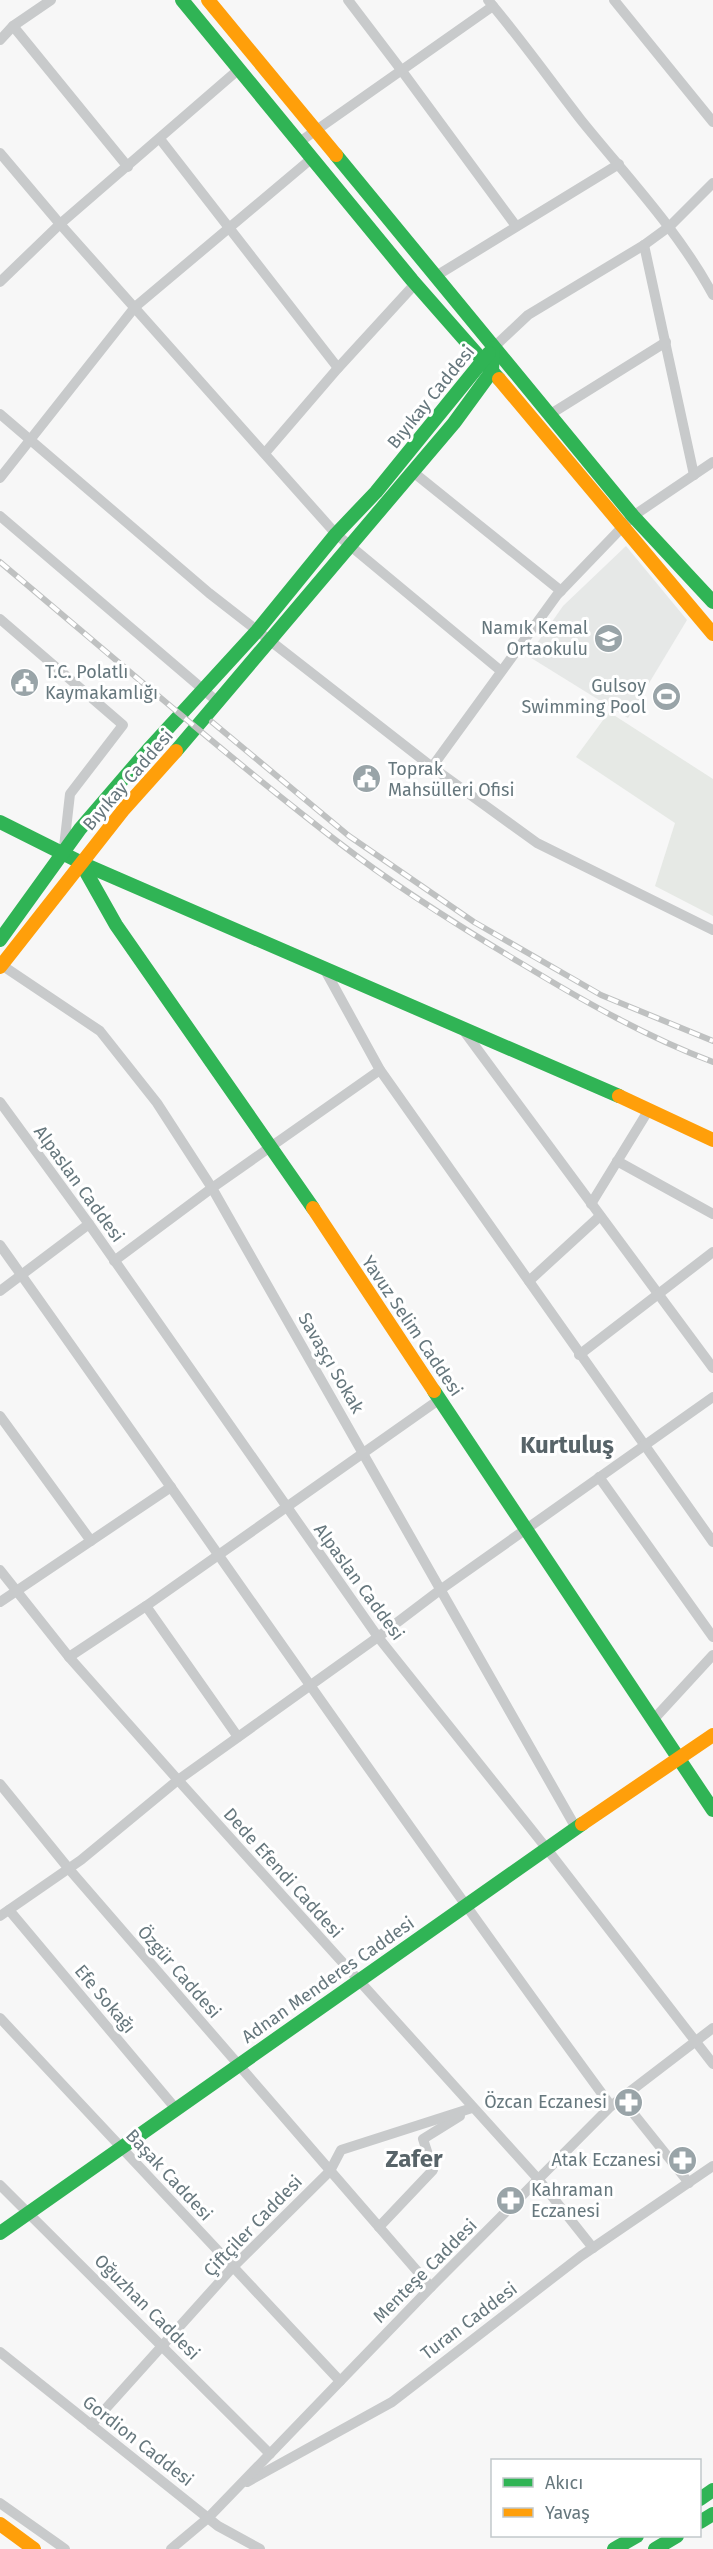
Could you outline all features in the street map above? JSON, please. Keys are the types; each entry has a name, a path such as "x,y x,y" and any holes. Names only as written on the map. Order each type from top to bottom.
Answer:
{"main road":[{"path":"182,0 311,159 488,366 682,601 713,634"},
{"path":"215,2 314,129 493,348 633,516 713,602"},
{"name":"Bıyıkay Caddesi","path":"1,966 124,809 219,703 454,423 488,366 493,348"},
{"name":"Bıyıkay Caddesi","path":"0,940 80,829 148,750 257,631 336,534 488,366"},
{"path":"0,822 81,863 325,970 553,1066 713,1140"},
{"name":"Yavuz Selim Caddesi","path":"81,863 116,925 271,1146 713,1810"},
{"name":"Adnan Menderes Caddesi","path":"0,2233 576,1828 713,1735"},
{"path":"0,2523 33,2549"},
{"path":"614,2549 634,2537"},
{"path":"655,2549 674,2537"}],"street":[{"path":"0,40 13,27 51,0"},
{"path":"348,0 516,226"},
{"path":"614,0 713,122"},
{"path":"298,142 402,70 490,2 670,226 713,295"},
{"path":"13,27 128,167"},
{"path":"0,281 60,224 238,70"},
{"path":"160,139 231,227 338,368"},
{"path":"0,153 60,224 336,534 501,671"},
{"path":"0,478 135,307 311,159"},
{"path":"436,276 619,164"},
{"path":"493,348 528,315 644,245 670,226 713,183"},
{"path":"644,245 694,475"},
{"path":"265,453 338,368 416,284"},
{"path":"549,415 666,342"},
{"path":"0,414 209,593 432,767 537,843 713,930"},
{"path":"432,767 561,591 633,516 713,462"},
{"path":"413,471 561,591"},
{"path":"0,516 219,703"},
{"path":"0,619 123,725 70,794 63,854"},
{"name":"Savaşçı Sokak","path":"1,966 100,1031 157,1103 212,1188 576,1828"},
{"path":"325,970 380,1070 643,1446 713,1542"},
{"path":"460,1027 713,1368"},
{"path":"114,1261 212,1188 380,1070"},
{"name":"Alpaslan Caddesi","path":"0,1102 89,1224 378,1637 547,1849 713,2064"},
{"path":"591,1204 648,1111"},
{"path":"617,1161 713,1214"},
{"path":"529,1281 600,1216"},
{"path":"0,1291 89,1224"},
{"path":"0,1245 465,1906 611,2106"},
{"path":"579,1354 713,1252"},
{"path":"5,1913 69,1869 178,1780 525,1529 713,1397"},
{"path":"69,1657 146,1606 440,1399"},
{"path":"0,1416 91,1541"},
{"path":"599,1477 713,1638"},
{"path":"0,1602 171,1486"},
{"name":"Dede Efendi Caddesi","path":"0,1570 69,1657 357,1981 539,2180 593,2248"},
{"path":"146,1606 238,1737"},
{"path":"653,1720 713,1655"},
{"name":"Özgür Caddesi","path":"0,1784 69,1869 430,2287"},
{"name":"Efe Sokağı","path":"5,1913 176,2109"},
{"name":"Başak Caddesi","path":"0,2018 340,2381"},
{"name":"Menteşe Caddesi","path":"171,2549 208,2518 430,2287 611,2106 713,2028"},
{"path":"621,2098 689,2183"},
{"path":"379,2228 433,2170 423,2139 472,2108"},
{"name":"Çiftçiler Caddesi","path":"91,2425 233,2267 330,2171 341,2150 472,2108"},
{"name":"Turan Caddesi","path":"237,2488 392,2402 593,2248 713,2166"},
{"name":"Oğuzhan Caddesi","path":"0,2185 270,2454"},
{"name":"Gordion Caddesi","path":"0,2352 208,2518 260,2549"},
{"path":"0,2503 65,2549"}],"shaded area":[{"name":"Namık Kemal Ortaokulu","path":"626,546 687,620 628,718 528,656 563,606"},
{"path":"609,712 713,779 713,916 655,886 675,823 576,757"}],"railway":[{"path":"0,562 255,776 342,845 408,893 570,992 640,1030 713,1062"},
{"path":"212,722 349,836 474,922 601,995 713,1041"}],"traffic: fast":[{"path":"182,0 412,280 499,379"},
{"path":"336,155 633,516 713,602"},
{"path":"176,751 454,423 492,371 493,348"},
{"path":"0,940 80,829 148,750 257,631 336,534 376,492 489,353"},
{"path":"0,822 88,866 619,1096"},
{"path":"81,863 116,925 313,1208"},
{"path":"434,1391 713,1810"},
{"path":"0,2233 582,1824"},
{"path":"701,2498 713,2490"},
{"path":"701,2521 713,2514"},
{"path":"614,2549 635,2537"},
{"path":"655,2549 675,2537"}],"traffic: slow":[{"path":"208,0 336,155"},
{"path":"499,379 713,634"},
{"path":"0,967 124,809 176,751"},
{"path":"619,1096 713,1140"},
{"path":"313,1208 434,1391"},
{"path":"582,1824 713,1735"},
{"path":"0,2524 34,2549"}],"place":[{"name":"Namık Kemal Ortaokulu","path":"609,638"},
{"name":"T.C. Polatlı Kaymakamlığı","path":"24,682"},
{"name":"Gulsoy Swimming Pool","path":"667,696"},
{"name":"Toprak Mahsülleri Ofisi","path":"367,779"},
{"name":"Özcan Eczanesi","path":"628,2102"},
{"name":"Atak Eczanesi","path":"682,2160"},
{"name":"Kahraman Eczanesi","path":"510,2200"}],"district":[{"name":"Kurtuluş","path":"567,1445"},
{"name":"Zafer","path":"414,2159"}]}
